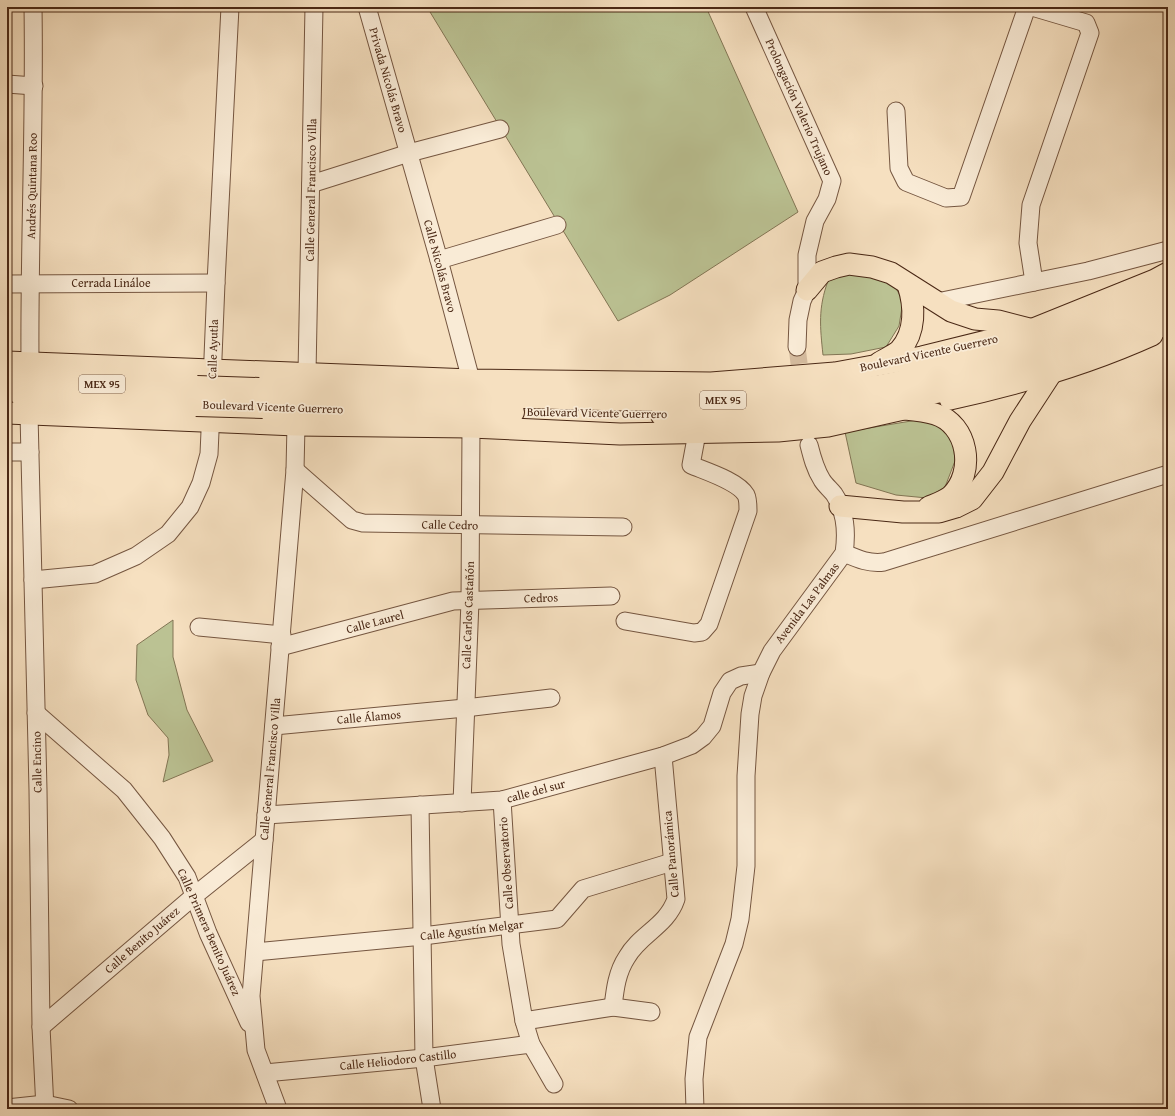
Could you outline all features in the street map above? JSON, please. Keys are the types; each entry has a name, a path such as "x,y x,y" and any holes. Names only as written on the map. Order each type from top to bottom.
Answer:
{"highway":[{"name":"Boulevard Vicente Guerrero","path":"261,398 702,401 788,396 869,387 952,371 1042,344 1137,304 1168,288"},
{"name":"Boulevard Vicente Guerrero","path":"7,396 196,396 700,416 799,414 874,404 957,388 1056,364 1168,306"},
{"path":"1056,364 1168,324"},
{"name":"Boulevard Vicente Guerrero","path":"7,381 196,396"}],"main road":[{"path":"807,290 822,272 849,264 880,268 951,311 975,319 998,321 1031,330"},
{"name":"Boulevard Vicente Guerrero","path":"7,362 471,380 711,383 835,373 922,357 1031,330 1155,280 1168,273"},
{"path":"873,366 900,350 907,337 914,313 913,300 908,285"},
{"name":"Boulevard Vicente Guerrero","path":"7,413 296,425 471,427 620,434 778,431 814,427 990,391 1056,364 1102,356 1168,327"},
{"path":"840,506 918,512 939,512 956,507 972,499 994,472 1020,421 1056,364"},
{"path":"904,409 935,414 950,422 958,431 966,454 965,471 951,496 918,512"}],"street":[{"name":"Andrés Quintana Roo","path":"30,364 34,86 32,7"},
{"name":"Calle Ayutla","path":"33,580 95,574 136,556 168,534 190,507 201,483 209,454 230,7"},
{"name":"Calle General Francisco Villa","path":"307,373 314,7"},
{"name":"Privada Nicolás Bravo","path":"367,7 409,153"},
{"name":"Prolongación Valerio Trujano","path":"754,7 832,181 827,199 815,221 806,255 807,290 802,301 798,320 797,347"},
{"path":"896,111 899,168 906,182 946,198 961,197 1027,7"},
{"path":"1032,7 1086,23 1090,33 1031,205 1028,243 1034,282"},
{"path":"7,84 34,86"},
{"path":"311,184 409,153 500,129"},
{"name":"Calle Nicolás Bravo","path":"409,153 471,380"},
{"path":"439,260 557,225"},
{"path":"937,302 1088,271 1168,250"},
{"name":"Cerrada Lináloe","path":"7,284 216,283"},
{"name":"Calle Encino","path":"29,414 41,1026 45,1107"},
{"name":"Calle General Francisco Villa","path":"278,1109 256,1050 251,996 295,470 296,425"},
{"name":"Calle Carlos Castañón","path":"462,803 470,601 471,427"},
{"path":"625,621 694,632 702,632 709,624 748,511 746,496 738,487 722,478 691,465 697,433"},
{"name":"Avenida Las Palmas","path":"695,1109 694,1079 698,1037 734,944 740,918 746,866 746,776 750,714 761,673 772,651 844,553 846,539 845,520 834,495 822,480 814,463 809,445"},
{"path":"7,452 30,452"},
{"name":"Calle Cedro","path":"295,470 352,520 379,524 623,527"},
{"path":"844,553 865,562 874,564 884,562 1168,474"},
{"name":"Cedros","path":"470,601 611,596"},
{"name":"Calle Laurel","path":"281,641 453,601 470,601"},
{"path":"199,627 281,641"},
{"name":"calle del sur","path":"266,815 502,800 663,756 692,745 703,737 712,726 722,693 730,681 741,676 761,673"},
{"name":"Calle Álamos","path":"274,726 465,708 551,698"},
{"name":"Calle Primera Benito Juárez","path":"36,713 124,790 162,838 186,877 208,933 255,1038"},
{"name":"Calle Panorámica","path":"613,1007 617,979 627,956 672,910 676,899 663,756"},
{"name":"Calle Observatorio","path":"502,800 510,925 524,1021 531,1044 554,1084"},
{"path":"420,805 424,1058 432,1109"},
{"name":"Calle Benito Juárez","path":"41,1026 194,896 264,840"},
{"name":"Calle Agustín Melgar","path":"255,952 422,936 557,919 583,888 672,862"},
{"path":"524,1021 613,1007 651,1012"},
{"name":"Calle Heliodoro Castillo","path":"264,1073 424,1058 531,1044"},
{"path":"7,1108 45,1107 69,1109"}],"green space":[{"path":"427,7 706,7 798,212 670,295 618,321"},
{"path":"848,272 893,283 903,301 899,326 886,347 851,354 823,355 821,309 828,281"},
{"path":"923,419 940,425 953,440 955,461 945,487 927,498 896,495 856,483 845,432"},
{"path":"173,620 173,657 187,710 213,761 163,782 169,755 168,738 148,715 136,680 137,645"}],"tunnel":[{"path":"797,347 802,387"}]}
